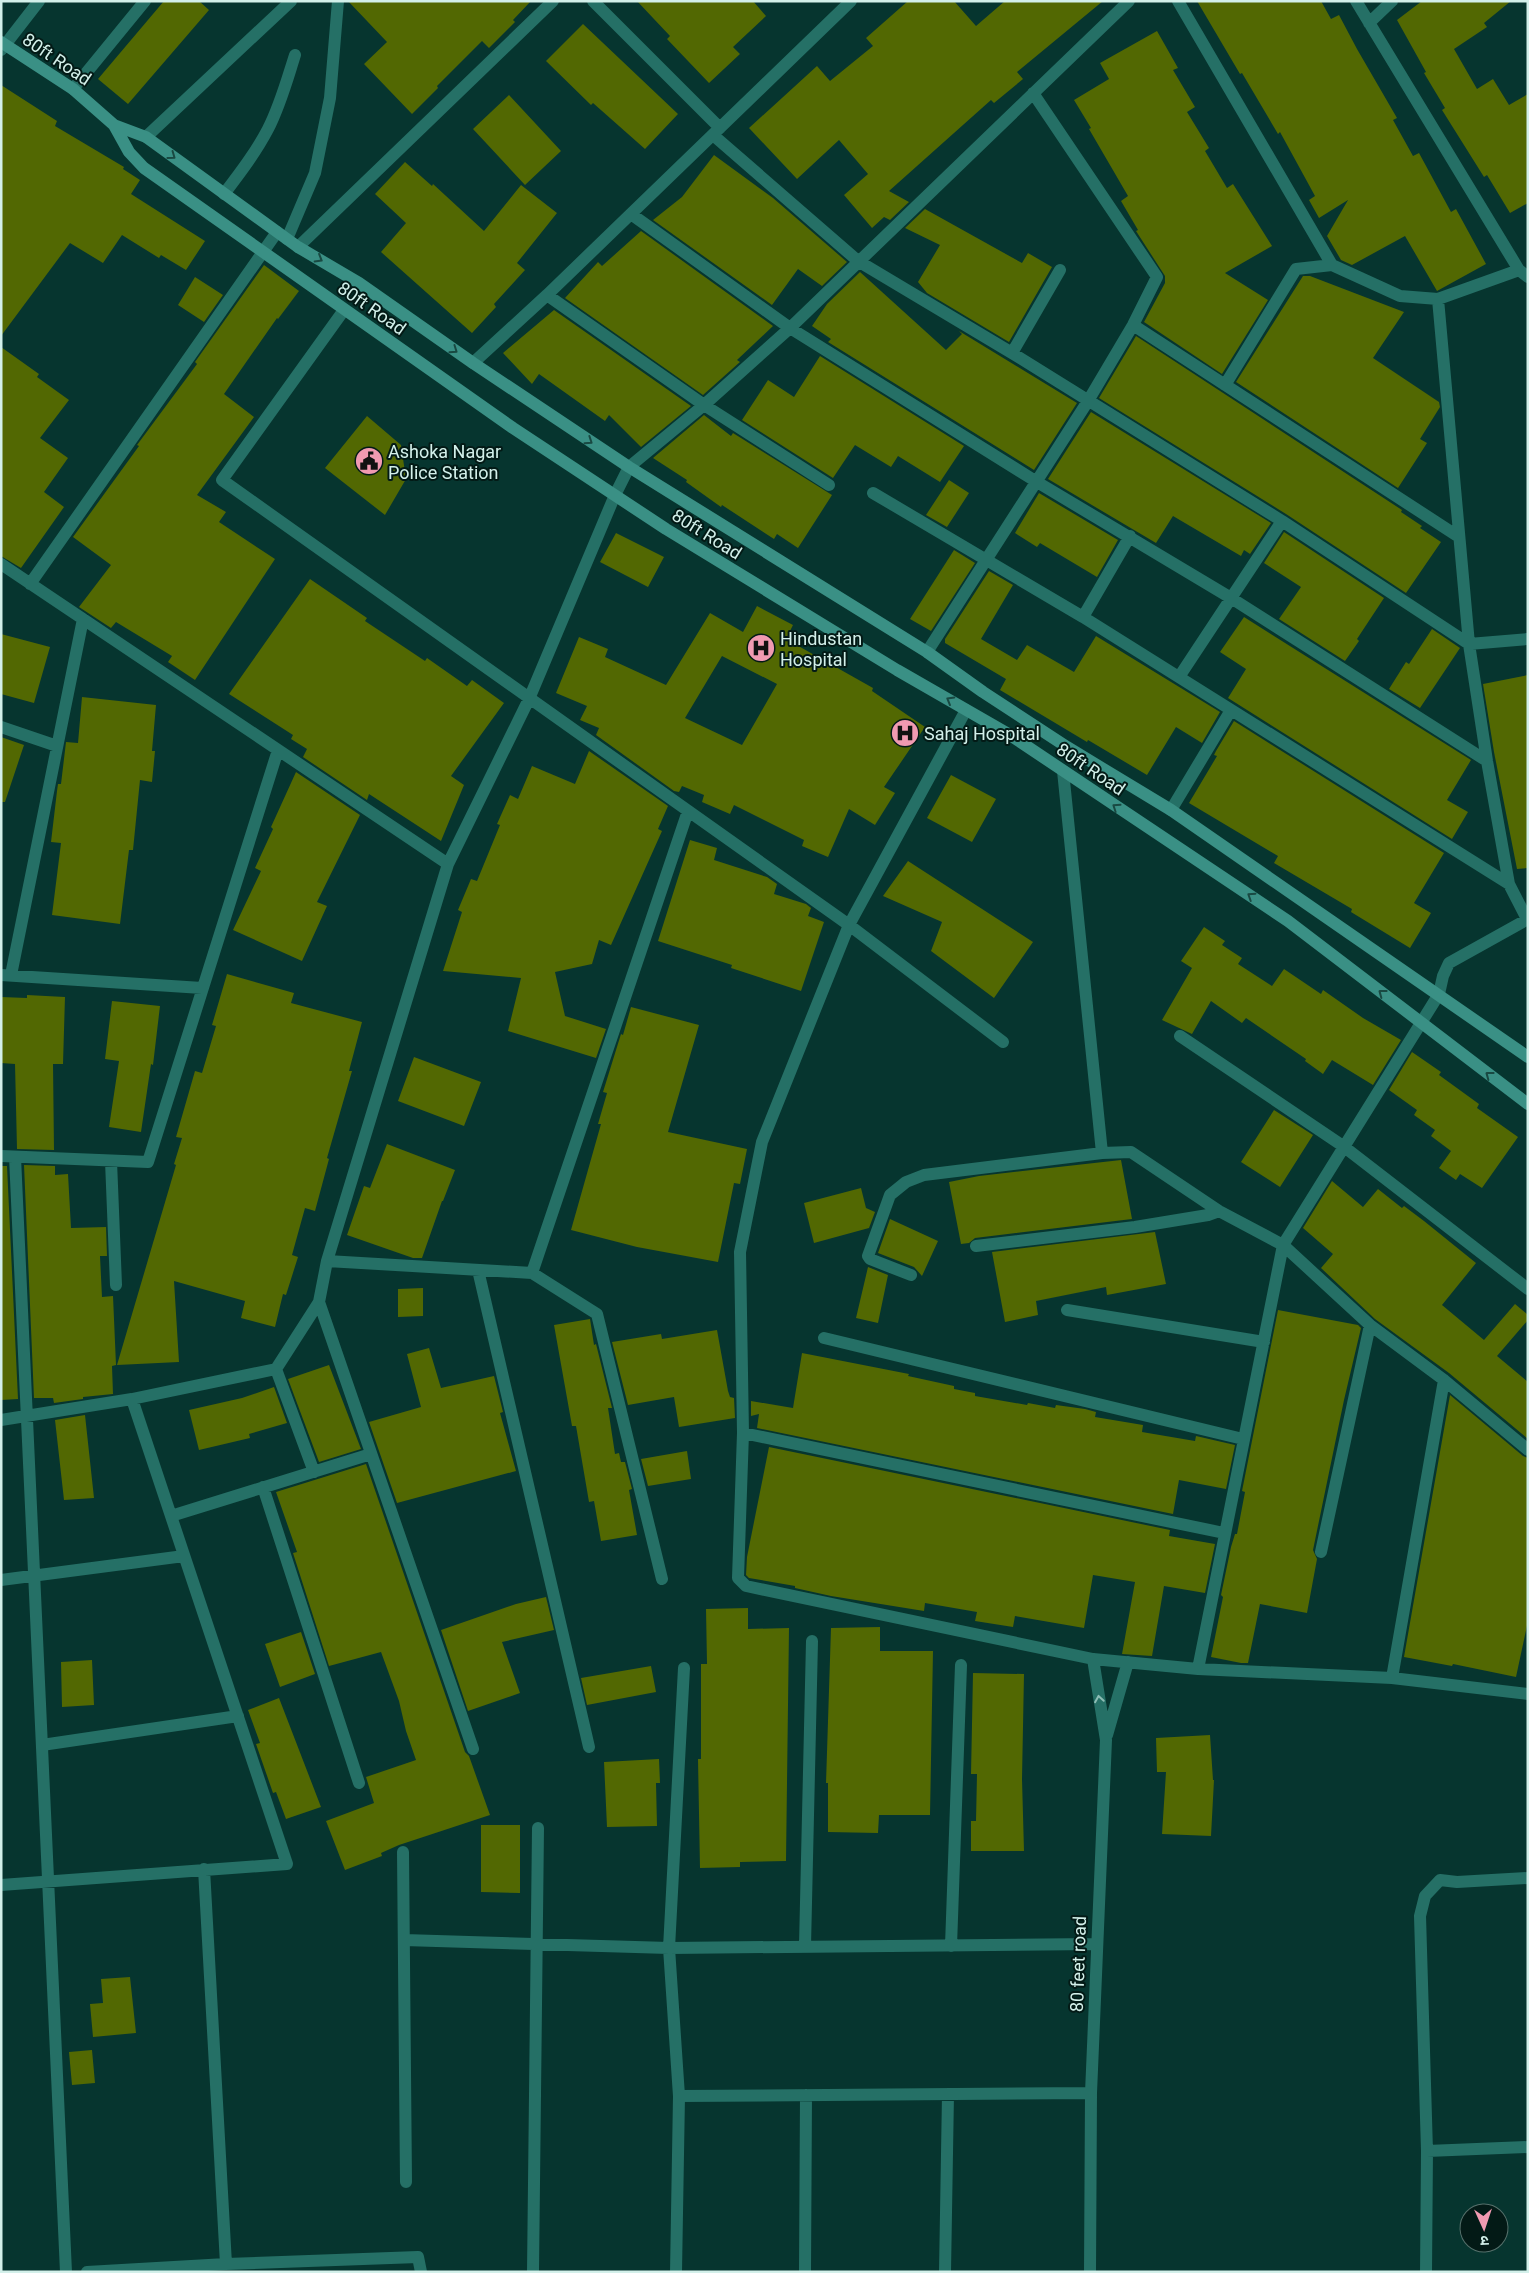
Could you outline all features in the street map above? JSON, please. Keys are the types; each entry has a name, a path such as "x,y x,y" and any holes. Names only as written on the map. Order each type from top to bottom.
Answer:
{"main road":[{"name":"80ft Road","path":"3,46 74,89 114,125 130,152 144,168 513,428 674,534 897,670 1010,735 1288,921 1528,1104"},
{"path":"114,125 146,137 298,247 359,283 473,363 629,468 928,652 983,692 1066,747 1171,810 1528,1057"}],"street":[{"path":"3,46 39,1"},
{"path":"74,89 145,1"},
{"path":"146,137 291,1"},
{"path":"30,584 262,251 282,235 314,173 330,98 338,1"},
{"path":"298,247 553,1"},
{"path":"593,1 717,131 858,261 1012,353 1282,520 1469,644 1528,639"},
{"path":"473,363 547,295 850,1"},
{"path":"1,1420 132,1400 276,1369 319,1302 327,1261 448,864 529,699 615,495 629,468 704,405 790,328 1128,1"},
{"path":"1178,1 1332,265"},
{"path":"1225,385 1296,269 1332,265 1400,296 1438,299 1523,273 1356,1"},
{"path":"1368,23 1392,1"},
{"path":"224,194 251,157 268,128 283,93 295,55"},
{"path":"928,652 1088,400 1133,325 1156,277 1034,93"},
{"path":"631,214 790,328 1037,482 1231,598 1487,761"},
{"path":"1012,353 1060,270"},
{"path":"547,295 704,405 829,485"},
{"path":"1198,1669 1243,1439 1284,1245 1343,1146 1439,994 1443,976 1449,963 1527,919 1509,884 1469,644 1438,299"},
{"path":"344,310 222,480 849,925 1003,1042"},
{"path":"1133,325 1460,537"},
{"path":"873,493 1083,617 1509,884"},
{"path":"1179,677 1282,520"},
{"path":"1083,617 1130,536"},
{"path":"1,564 448,864"},
{"path":"83,619 6,975 202,988"},
{"path":"966,710 849,925 762,1142 740,1252 743,1433 737,1573 740,1582 746,1586 1093,1659 1198,1669 1392,1678 1528,1694"},
{"path":"1171,810 1231,710"},
{"path":"1,727 57,746"},
{"path":"1,1156 148,1162 278,750"},
{"path":"1063,771 1102,1153"},
{"path":"532,1273 688,811"},
{"path":"1180,1036 1343,1146 1528,1289"},
{"path":"911,1275 870,1259 868,1256 890,1195 906,1182 924,1175 1102,1153 1131,1152 1219,1210 1284,1245 1370,1325 1444,1380 1528,1450"},
{"path":"15,1157 66,2272"},
{"path":"112,1161 116,1285"},
{"path":"976,1246 1136,1227 1208,1215 1219,1210"},
{"path":"327,1261 532,1273 597,1314 662,1579"},
{"path":"478,1270 589,1747"},
{"path":"319,1302 473,1749"},
{"path":"1067,1310 1264,1342"},
{"path":"1321,1552 1370,1325"},
{"path":"824,1338 1243,1439"},
{"path":"276,1369 314,1472"},
{"path":"1392,1678 1444,1380"},
{"path":"1,1885 48,1880 287,1864 132,1400"},
{"path":"743,1433 1224,1533"},
{"path":"171,1516 371,1454"},
{"path":"263,1487 359,1783"},
{"path":"1,1580 184,1556"},
{"path":"805,1946 812,1641"},
{"name":"80 feet road","path":"1090,2272 1090,2093 1106,1740 1093,1659"},
{"path":"1106,1740 1128,1662"},
{"path":"951,1946 961,1665"},
{"path":"676,2272 679,2096 669,1948 684,1668"},
{"path":"42,1745 238,1716"},
{"path":"533,2272 538,1828"},
{"path":"403,1852 406,2182"},
{"path":"204,1869 226,2264"},
{"path":"1426,2272 1427,2151 1420,1916 1424,1896 1440,1880 1458,1882 1528,1878"},
{"path":"404,1940 669,1948 1096,1944"},
{"path":"679,2096 1090,2093"},
{"path":"945,2272 948,2094"},
{"path":"805,2272 806,2095"},
{"path":"1427,2151 1528,2147"},
{"path":"87,2272 226,2264 418,2257 421,2272"}],"building":[{"path":"164,1 199,1 209,10 128,104 98,79"},
{"path":"348,1 531,1 513,20 515,22 489,48 482,41 412,114 364,64 387,42"},
{"path":"637,1 753,1 766,16 733,47 740,54 709,83 667,39 670,36"},
{"path":"908,1 954,1 976,26 1005,1 1103,1 1017,72 1023,79 994,103 991,100 889,191 909,202 890,220 884,217 872,228 844,195 868,174 839,140 797,179 749,128 817,66 830,81 873,46 866,38"},
{"path":"1197,1 1321,1 1331,19 1339,15 1397,118 1393,120 1413,156 1419,153 1451,212 1456,209 1486,264 1437,291 1405,236 1352,265 1341,260 1327,236 1348,200 1319,218 1309,200 1315,196 1280,132 1278,134"},
{"path":"1422,1 1511,1 1484,23 1487,27 1454,49 1477,89 1493,79 1509,105 1528,94 1528,203 1510,213 1487,175 1484,177 1442,110 1445,108 1424,73 1426,72 1397,20"},
{"path":"583,24 678,114 645,149 593,103 591,105 546,61"},
{"path":"1157,31 1178,68 1173,70 1195,107 1187,112 1209,148 1205,151 1227,188 1233,184 1272,246 1225,273 1268,300 1222,374 1144,322 1165,283 1165,276 1136,231 1138,230 1121,201 1128,196 1074,100 1109,79 1100,63"},
{"path":"1,85 57,121 55,126 124,167 123,169 140,180 131,194 205,241 186,270 161,255 159,258 122,235 103,263 70,243 1,336"},
{"path":"509,95 561,151 525,185 473,129"},
{"path":"714,155 773,198 847,262 822,286 798,269 772,305 653,220 682,197"},
{"path":"405,162 432,186 433,184 484,231 521,185 557,213 517,263 525,270 494,304 496,307 472,333 381,252 406,223 375,194"},
{"path":"925,209 1022,263 1028,253 1052,267 1009,342 927,293 918,282 940,245 905,228"},
{"path":"641,231 773,326 737,360 740,362 703,395 565,298 598,262 602,266"},
{"path":"264,265 299,291 277,318 224,394 254,417 197,495 226,512 219,522 275,559 195,680 168,662 172,656 116,622 111,628 79,607 111,565 73,537 139,446 137,445 197,364 195,362"},
{"path":"860,272 946,350 962,334 959,331 1077,403 1034,470 828,342 831,339 812,326 827,304"},
{"path":"1303,276 1310,276 1404,312 1373,358 1439,402 1440,407 1420,439 1427,443 1398,488 1236,382"},
{"path":"195,277 223,295 204,322 178,305"},
{"path":"554,310 691,406 641,447 609,415 605,421 539,374 532,384 503,353"},
{"path":"1136,336 1402,510 1401,512 1422,526 1420,528 1441,542 1406,593 1286,514 1099,398"},
{"path":"1,347 39,374 37,377 69,400 40,438 68,458 44,492 64,507 21,568 1,556"},
{"path":"820,356 964,446 940,482 898,456 891,467 855,445 833,478 742,420 768,380 794,397"},
{"path":"1091,412 1271,523 1250,554 1244,550 1241,556 1173,516 1156,543 1048,479"},
{"path":"704,415 731,436 733,433 832,495 798,548 777,534 774,539 722,505 721,507 686,482 687,480 653,458"},
{"path":"367,416 401,445 406,479 385,515 325,468"},
{"path":"949,480 969,493 947,527 926,515"},
{"path":"1039,493 1118,540 1097,577 1040,543 1037,547 1015,533"},
{"path":"1284,532 1384,598 1345,661 1279,619 1301,587 1264,563"},
{"path":"616,533 664,557 648,587 600,562"},
{"path":"954,550 975,563 931,631 910,619"},
{"path":"989,571 1013,585 981,639 1017,660 1027,645 1074,672 1096,636 1220,712 1202,743 1176,727 1147,775 1000,690 1006,679 945,643 945,639"},
{"path":"310,579 367,618 365,621 425,661 427,658 467,686 472,680 504,703 451,776 464,785 441,841 369,794 367,800 303,757 307,749 291,739 293,735 229,694"},
{"path":"757,606 793,625 786,639 873,688 872,691 925,727 884,787 895,793 875,825 849,809 828,857 802,846 804,840 734,805 730,814 702,802 704,795 682,786 679,792 674,791 596,735 599,728 580,720 587,706 556,693 579,637 608,649 605,657 666,685 710,613 743,632","holes":["722,656 777,684 742,745 685,718"]},
{"path":"1244,617 1471,760 1447,800 1468,812 1452,839 1228,698 1246,669 1220,652"},
{"path":"1432,629 1460,648 1420,708 1389,689 1406,662 1409,664"},
{"path":"1,634 50,647 34,703 1,694"},
{"path":"1528,675 1528,868 1517,869 1483,684"},
{"path":"82,697 156,705 152,751 155,751 152,782 140,780 133,850 129,850 120,924 52,915 61,843 51,842 57,791 58,784 61,784 66,742 78,743"},
{"path":"1234,721 1444,853 1414,903 1431,913 1410,948 1351,912 1352,909 1274,863 1278,856 1189,803 1217,756 1214,755"},
{"path":"1,737 24,745 5,802 1,802"},
{"path":"589,751 668,806 658,829 662,831 611,945 599,940 592,964 555,972 565,1016 606,1029 596,1058 508,1031 521,978 443,971 462,912 458,910 471,879 477,881 500,825 497,824 510,795 518,799 532,766 575,784"},
{"path":"296,772 360,815 317,902 327,906 302,961 233,930 261,871 255,868"},
{"path":"951,775 996,799 972,842 927,818"},
{"path":"690,840 717,848 714,860 767,877 777,884 774,894 806,904 811,908 808,916 824,922 801,991 731,968 732,965 658,941"},
{"path":"908,861 1033,942 994,998 931,951 942,922 883,896"},
{"path":"1204,927 1225,941 1222,945 1242,958 1238,964 1272,986 1284,969 1321,994 1323,990 1363,1018 1401,1040 1373,1085 1332,1060 1323,1074 1305,1061 1306,1059 1246,1018 1242,1023 1211,1001 1192,1034 1162,1020 1192,968 1181,961"},
{"path":"227,974 294,993 291,1003 362,1022 349,1071 352,1071 327,1158 329,1159 315,1211 305,1208 292,1255 298,1257 286,1295 283,1294 275,1327 241,1318 245,1301 174,1281 179,1362 117,1365 176,1165 174,1164 182,1138 176,1137 195,1071 202,1073 216,1026 212,1025"},
{"path":"27,995 65,997 63,1064 53,1064 54,1150 17,1149 15,1064 1,1063 1,997 27,998"},
{"path":"112,1001 160,1006 153,1065 151,1064 141,1132 109,1127 119,1061 105,1059"},
{"path":"631,1007 699,1025 668,1132 747,1149 740,1184 734,1183 718,1262 637,1247 571,1230 601,1124 598,1124 607,1093 603,1092"},
{"path":"1412,1052 1441,1072 1439,1075 1479,1104 1477,1108 1518,1137 1482,1188 1460,1174 1456,1180 1439,1168 1451,1151 1431,1136 1435,1130 1414,1115 1417,1110 1389,1090"},
{"path":"414,1057 481,1082 464,1126 398,1101"},
{"path":"1274,1110 1313,1135 1280,1187 1241,1162"},
{"path":"387,1144 455,1170 422,1258 413,1258 347,1235 364,1186 370,1188"},
{"path":"1121,1160 1132,1219 975,1238 969,1243 961,1244 949,1182 979,1176"},
{"path":"24,1165 55,1166 55,1175 68,1174 71,1228 106,1227 107,1256 100,1256 102,1297 113,1296 116,1365 112,1366 113,1394 83,1397 83,1399 54,1403 53,1398 34,1398"},
{"path":"1,1166 7,1166 18,1399 1,1400"},
{"path":"1332,1181 1363,1207 1378,1189 1402,1208 1404,1206 1424,1221 1476,1263 1442,1305 1484,1340 1515,1304 1528,1315 1528,1320 1497,1356 1528,1382 1528,1439 1449,1373 1375,1319 1321,1268 1333,1254 1303,1228"},
{"path":"861,1188 866,1208 875,1212 869,1228 814,1243 804,1203"},
{"path":"890,1219 938,1241 922,1276 914,1267 878,1253"},
{"path":"1155,1232 1166,1284 1107,1295 1106,1287 1036,1301 1038,1315 1005,1322 992,1252"},
{"path":"868,1267 888,1275 878,1323 856,1318"},
{"path":"423,1288 423,1316 398,1317 398,1289"},
{"path":"1278,1310 1358,1325 1361,1328 1313,1550 1317,1559 1307,1613 1260,1604 1248,1663 1241,1663 1211,1657 1231,1547 1235,1534 1237,1534 1245,1492 1242,1491"},
{"path":"590,1319 594,1345 596,1344 612,1408 608,1408 615,1454 619,1453 621,1462 625,1462 632,1489 629,1490 637,1535 601,1541 594,1501 589,1502 576,1426 572,1426 554,1325"},
{"path":"717,1330 728,1391 730,1397 734,1398 735,1418 679,1427 674,1397 628,1405 612,1342 661,1334 662,1339"},
{"path":"429,1348 441,1388 494,1376 503,1412 500,1413 516,1471 397,1503 369,1422 421,1407 407,1354"},
{"path":"802,1353 909,1374 908,1376 954,1386 954,1389 975,1393 975,1396 1027,1405 1028,1403 1055,1408 1056,1405 1085,1409 1096,1412 1095,1417 1143,1425 1142,1432 1195,1441 1196,1436 1235,1445 1226,1489 1179,1480 1173,1514 757,1428 759,1414 751,1416 751,1401 793,1408"},
{"path":"329,1365 361,1449 319,1462 288,1379"},
{"path":"274,1387 287,1423 249,1434 250,1438 199,1450 189,1410 242,1398"},
{"path":"1450,1395 1523,1456 1528,1458 1528,1621 1516,1677 1453,1664 1452,1666 1404,1657"},
{"path":"85,1415 94,1498 64,1500 55,1420"},
{"path":"769,1447 1170,1530 1169,1536 1215,1544 1205,1593 1164,1586 1152,1656 1122,1654 1135,1582 1093,1575 1084,1628 1015,1616 1013,1627 975,1621 977,1612 925,1603 924,1611 831,1596 795,1588 795,1586 749,1578 746,1575 747,1557"},
{"path":"687,1451 691,1479 648,1486 641,1459"},
{"path":"366,1464 465,1752 469,1756 490,1815 399,1845 381,1853 382,1856 345,1870 326,1821 374,1803 366,1777 416,1760 406,1731 399,1701 381,1652 329,1666 293,1553 297,1552 276,1492"},
{"path":"546,1597 554,1630 502,1642 520,1693 468,1711 441,1630 516,1604"},
{"path":"748,1608 748,1629 789,1628 786,1861 740,1862 740,1867 700,1868 698,1759 701,1759 701,1664 707,1664 706,1609"},
{"path":"880,1627 880,1651 933,1651 930,1815 879,1815 878,1833 828,1832 828,1783 826,1783 831,1628"},
{"path":"301,1632 315,1674 280,1687 265,1644"},
{"path":"92,1660 94,1705 62,1707 61,1662"},
{"path":"651,1666 656,1692 587,1705 581,1678"},
{"path":"973,1673 1024,1674 1022,1779 1024,1851 971,1851 971,1821 976,1821 977,1774 971,1774"},
{"path":"279,1698 321,1807 286,1819 276,1792 273,1793 256,1744 260,1743 248,1710"},
{"path":"1210,1735 1214,1780 1211,1836 1162,1834 1166,1772 1157,1772 1156,1738"},
{"path":"659,1759 660,1783 656,1783 657,1826 607,1827 604,1762"},
{"path":"481,1825 520,1825 520,1893 481,1892"},
{"path":"130,1977 136,2033 93,2037 90,2004 103,2003 101,1979"},
{"path":"92,2050 95,2083 72,2085 69,2052"}],"place":[{"name":"Ashoka Nagar Police Station","path":"369,461"},
{"name":"Hindustan Hospital","path":"761,648"},
{"name":"Sahaj Hospital","path":"905,733"}]}
